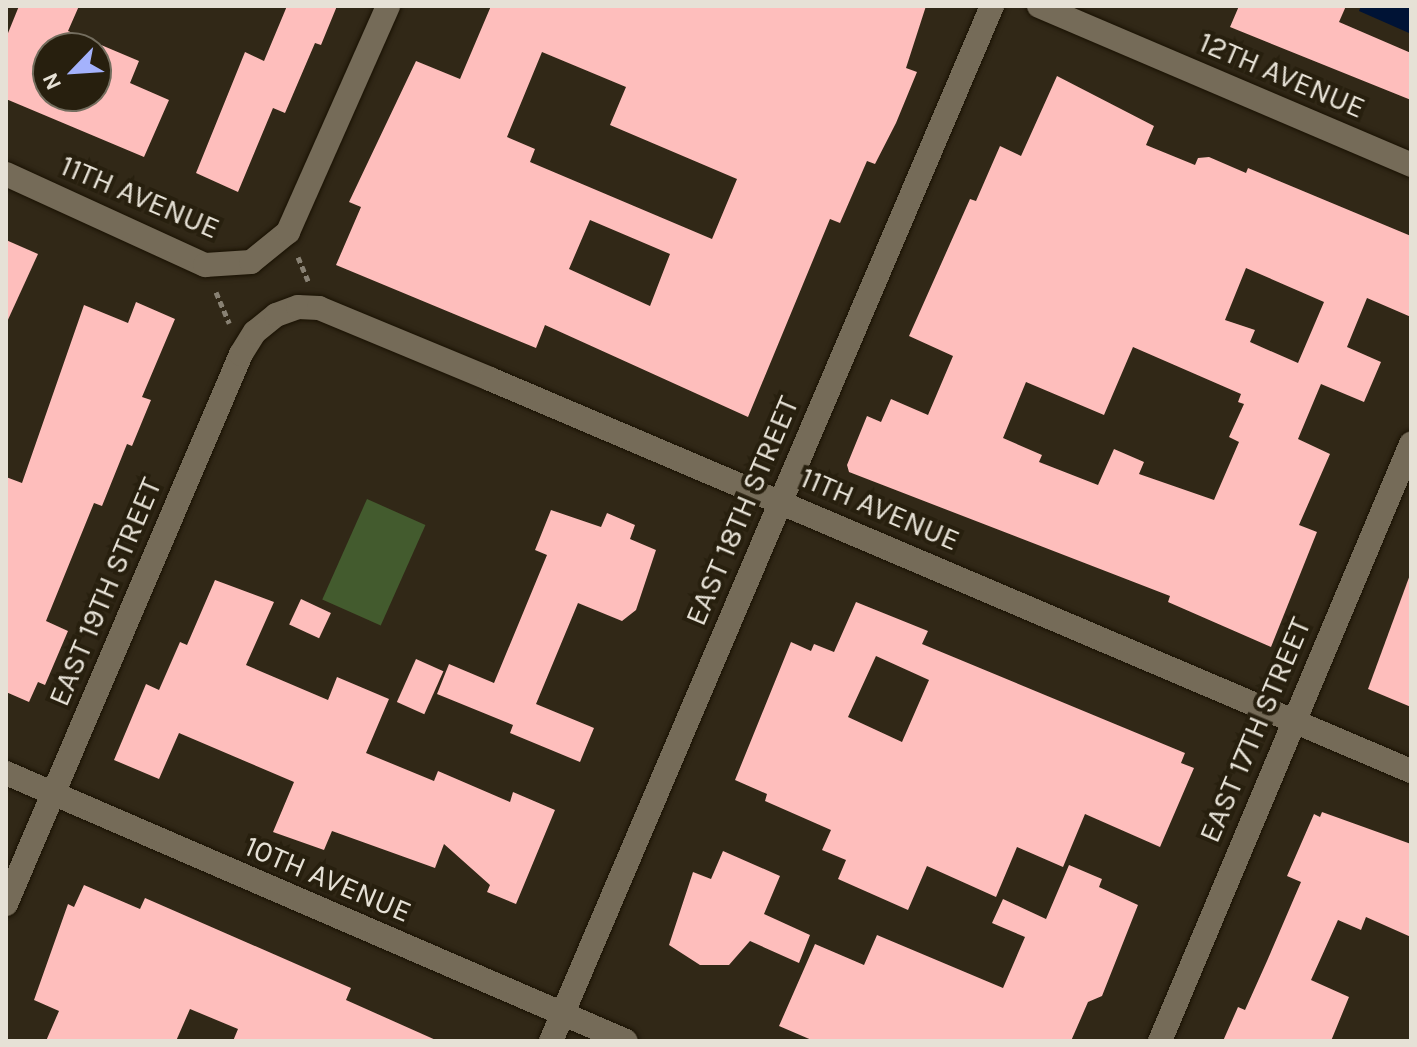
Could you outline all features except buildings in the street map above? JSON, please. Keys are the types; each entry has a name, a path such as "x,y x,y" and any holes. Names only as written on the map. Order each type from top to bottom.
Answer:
{"street":[{"path":"288,232 388,6"},
{"name":"EAST 18TH STREET","path":"551,1041 992,6"},
{"name":"12TH AVENUE","path":"1039,6 1411,165"},
{"name":"11TH AVENUE","path":"6,174 205,265 251,262 288,232"},
{"name":"EAST 19TH STREET","path":"6,904 241,354 255,332 276,315 298,307 319,308"},
{"name":"11TH AVENUE","path":"319,308 1411,771"},
{"name":"EAST 17TH STREET","path":"1160,1041 1411,444"},
{"name":"10TH AVENUE","path":"6,773 626,1041"}],"path":[{"path":"288,232 319,308"},
{"path":"205,265 241,354"}],"green space":[{"path":"367,499 425,525 381,626 322,599"}],"water":[{"path":"1361,6 1411,6 1409,33 1359,11"}]}
